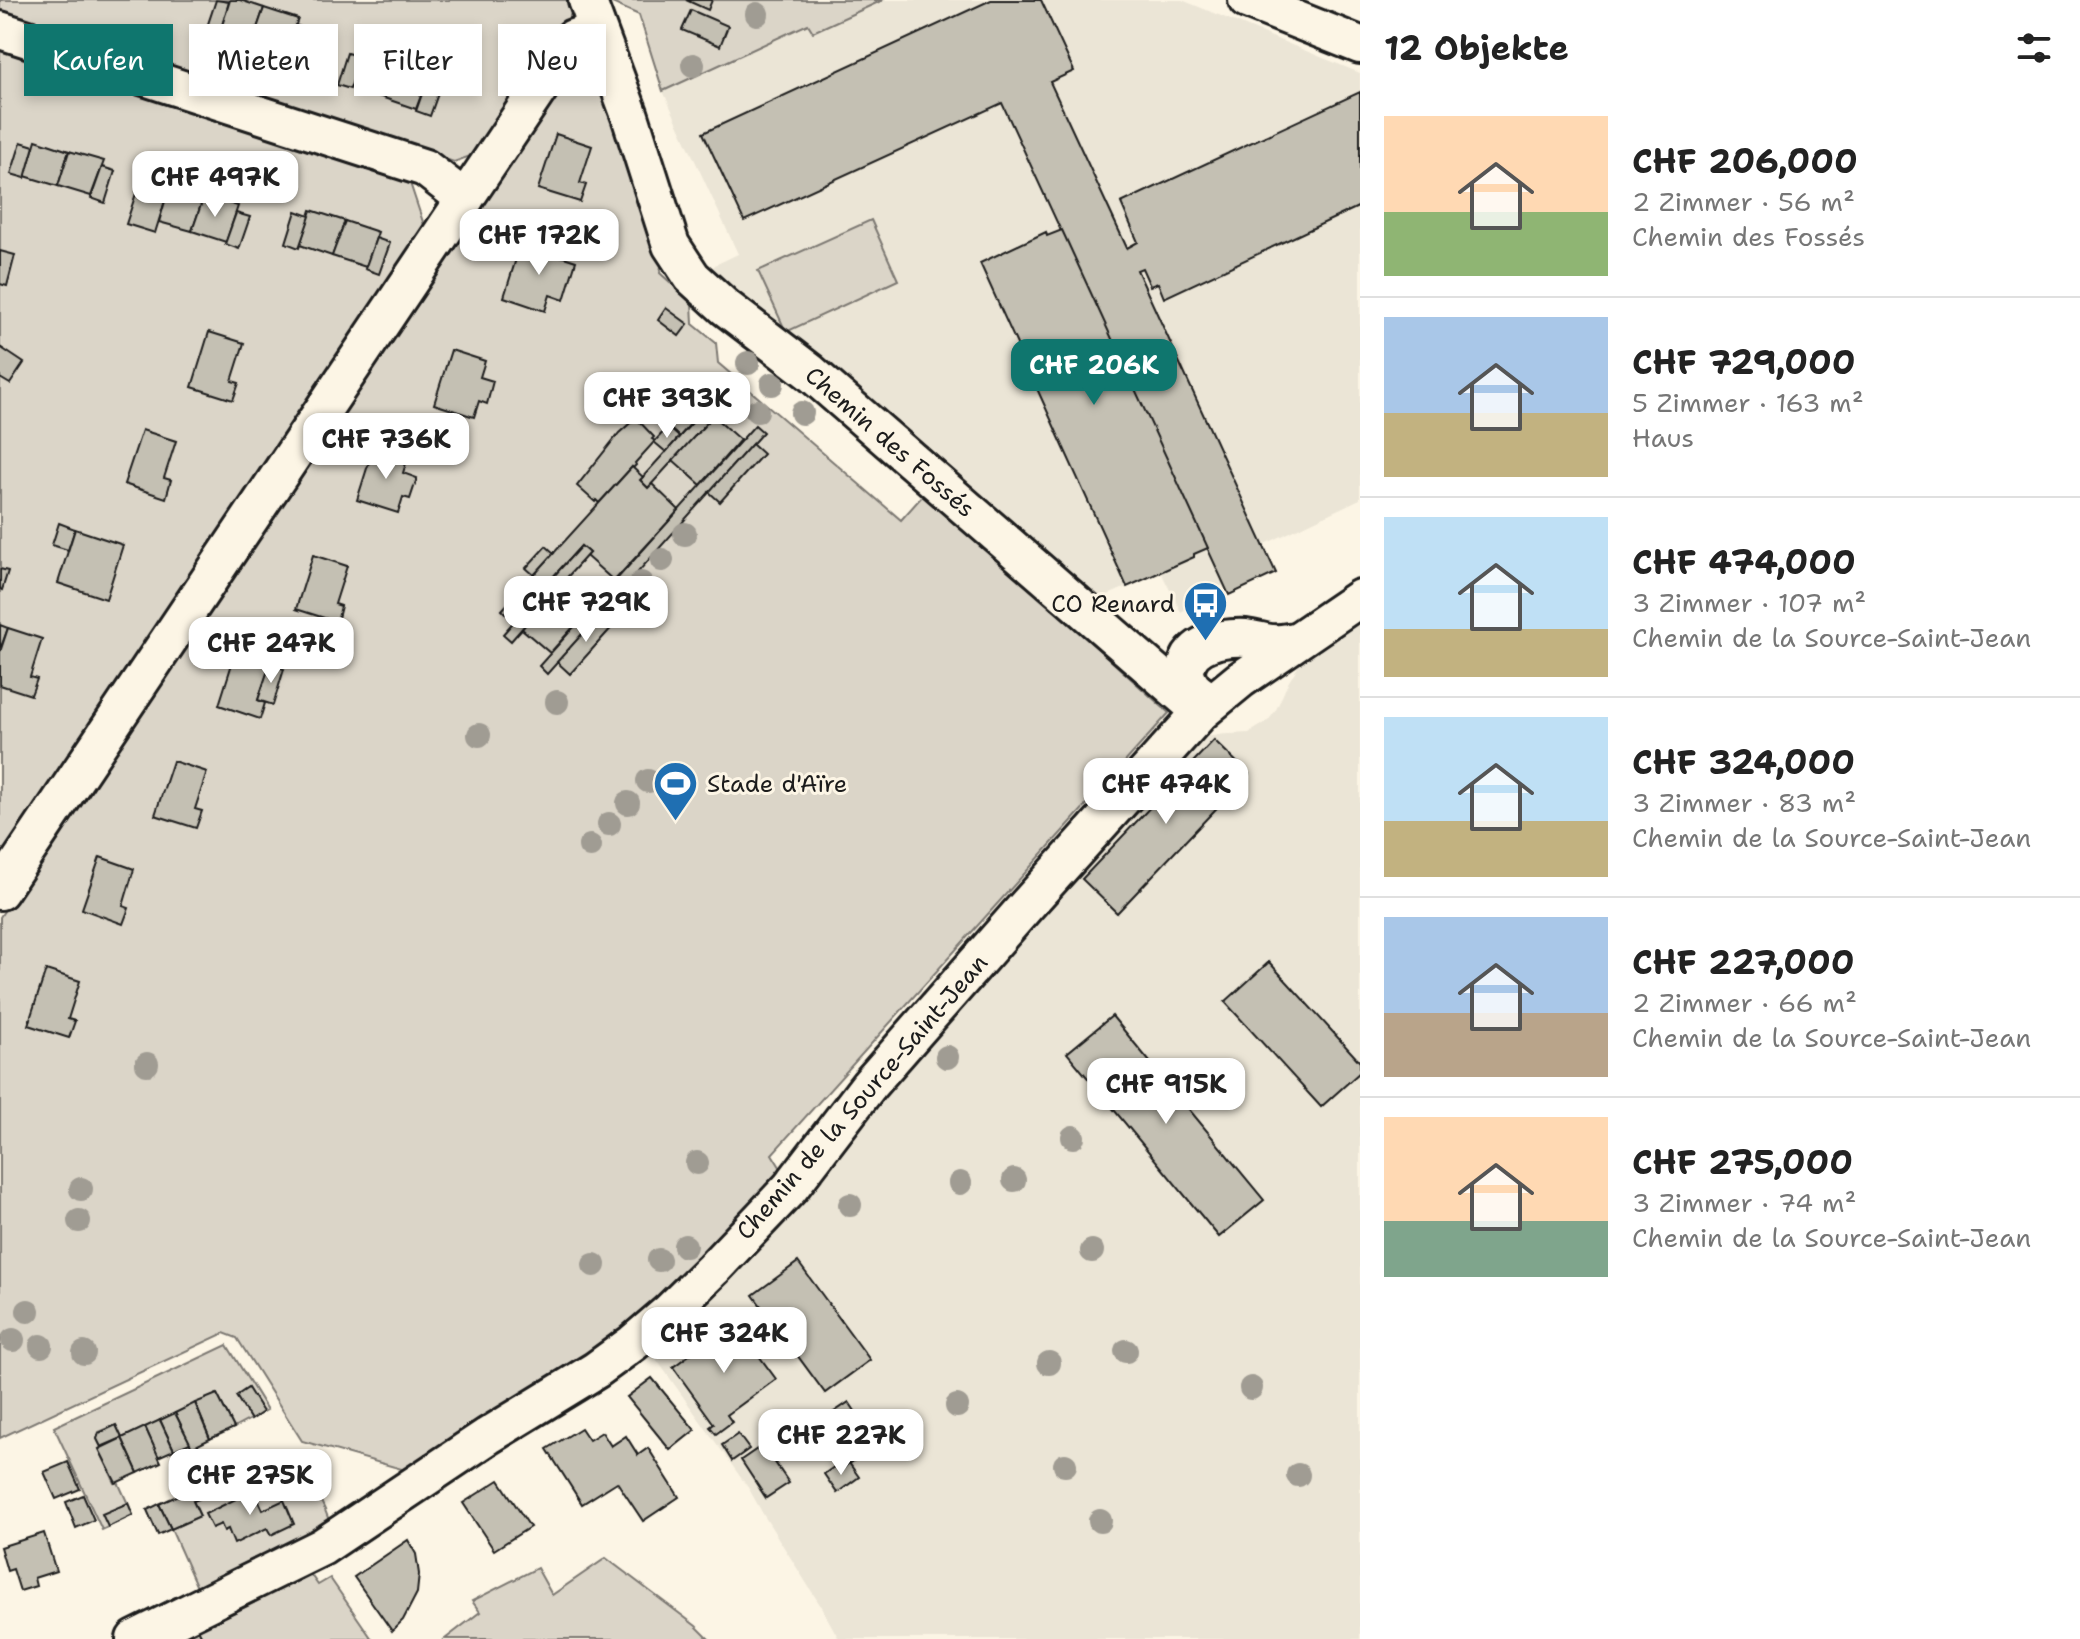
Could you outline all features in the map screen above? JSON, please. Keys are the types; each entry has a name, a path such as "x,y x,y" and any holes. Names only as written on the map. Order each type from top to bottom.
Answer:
{"street":[{"path":"1247,0 1360,45"},
{"path":"0,891 573,38 592,15"},
{"name":"Chemin des Fossés","path":"592,15 630,116 671,245 692,277 725,307 810,372 1206,707"},
{"path":"0,30 425,168 465,199"},
{"name":"Chemin de la Source-Saint-Jean","path":"135,1639 322,1547 633,1343 668,1313 790,1188 869,1085 1206,707 1360,598"},
{"path":"1206,707 1187,682 1186,667 1194,652 1206,643 1247,638 1273,643 1296,641"}],"shaded area":[{"path":"0,0 571,0 573,11 564,24 498,24 498,96 515,96 476,154 454,162 252,96 338,96 338,24 189,24 189,76 173,70 173,24 31,24 0,14"},
{"path":"613,0 883,0 813,32 808,24 663,91 639,15 612,3"},
{"path":"860,0 1182,0 1360,73 1360,499 1263,545 1276,573 1229,595 1223,585 1181,612 1161,572 1099,599 934,451 709,273 715,265 738,254 663,91"},
{"path":"0,44 24,52 24,96 160,96 408,177 426,231 0,867"},
{"name":"Stade d'Aïre","path":"606,86 662,259 660,273 692,302 693,324 716,343 718,363 901,520 925,493 1169,713 772,1154 782,1170 650,1307 595,1351 405,1470 302,1441 237,1338 224,1333 0,1438 0,917 551,96 606,96"},
{"path":"871,220 898,280 786,332 758,271"},
{"path":"1360,619 1360,1639 839,1639 749,1489 649,1349 799,1201 986,976 1186,755 1211,735 1249,733 1268,721 1302,660"},
{"path":"227,1345 267,1410 234,1428 217,1394 122,1438 116,1425 99,1432 99,1449 133,1515 102,1530 54,1427"},
{"path":"287,1452 301,1468 320,1499 332,1530 199,1592 171,1529 200,1516 193,1501 199,1498 194,1488 254,1457"},
{"path":"606,1558 709,1639 445,1639 480,1612 472,1601 537,1568 552,1595"},
{"path":"306,1568 318,1585 330,1578 372,1639 163,1639"}],"building":[{"path":"216,0 229,2 222,24 208,24"},
{"path":"230,0 264,8 259,24 222,24"},
{"path":"686,0 712,0 708,10"},
{"path":"991,0 1041,0 1074,71 1050,82 1127,248 1138,242 1121,203 1360,92 1360,206 1164,298 1158,283 1150,286 1142,268 1137,270 1276,573 1229,595 1002,103 744,221 703,133"},
{"path":"264,8 298,19 296,24 259,24"},
{"path":"691,10 728,26 720,46 682,30"},
{"path":"347,53 354,55 354,77 350,89 338,85"},
{"path":"385,96 421,96 416,109"},
{"path":"421,96 437,96 430,116 416,111"},
{"path":"556,134 592,146 580,183 586,185 580,202 538,189"},
{"path":"36,140 69,151 58,186 25,176"},
{"path":"21,142 34,146 25,178 11,174"},
{"path":"69,151 104,161 91,196 58,186"},
{"path":"102,167 115,171 105,203 91,198"},
{"path":"144,169 172,178 155,233 126,224"},
{"path":"178,172 208,181 204,196 170,184 172,180 175,181"},
{"path":"170,184 204,196 192,231 159,222"},
{"path":"204,196 238,206 226,242 192,231"},
{"path":"311,210 345,221 332,256 300,245"},
{"path":"296,211 310,216 299,248 286,243"},
{"path":"236,213 250,217 239,249 225,244"},
{"path":"345,221 378,232 366,267 332,256"},
{"path":"1062,230 1208,548 1127,587 980,263 1046,232 1047,236"},
{"path":"376,238 390,243 379,274 365,269"},
{"path":"521,243 576,261 564,300 550,295 545,311 504,297"},
{"path":"0,251 15,255 7,286 0,284"},
{"path":"666,308 688,324 679,336 658,320"},
{"path":"209,332 244,343 232,381 239,383 233,400 192,387"},
{"path":"0,347 24,363 10,384 0,378"},
{"path":"451,350 485,361 480,377 493,381 487,404 479,401 474,417 434,404"},
{"path":"720,392 728,400 648,488 640,480"},
{"path":"698,394 709,403 679,437 668,427"},
{"path":"713,416 740,440 701,485 673,460"},
{"path":"636,418 655,441 599,503 595,502 577,486 619,433"},
{"path":"755,425 763,432 547,674 539,666"},
{"path":"668,427 679,437 666,452 654,442"},
{"path":"142,430 176,441 164,478 171,480 166,498 124,484"},
{"path":"752,444 763,454 720,502 709,492"},
{"path":"374,446 408,457 403,473 417,478 410,499 403,497 398,513 357,500"},
{"path":"632,467 643,477 640,480 648,488 652,484 679,510 614,581 586,556 589,553 581,546 553,577 561,584 564,580 593,605 550,653 522,629 525,625 517,618 513,621 502,610"},
{"path":"59,523 75,529 68,550 52,545"},
{"path":"75,529 123,545 106,599 58,583"},
{"path":"546,546 554,553 534,575 526,568"},
{"path":"581,546 589,553 561,584 553,577"},
{"path":"313,555 347,566 335,604 341,606 337,622 296,609"},
{"path":"0,569 8,571 2,590 0,589"},
{"path":"601,613 614,625 570,674 557,662"},
{"path":"517,618 525,625 511,641 503,634"},
{"path":"0,625 8,628 1,647 0,647"},
{"path":"8,628 42,639 30,677 37,679 31,695 0,685 0,652"},
{"path":"236,651 271,663 258,700 265,703 260,719 219,705"},
{"path":"270,664 284,669 273,705 258,700"},
{"path":"1214,740 1249,774 1117,913 1082,879"},
{"path":"173,761 207,772 195,809 202,811 196,828 155,815"},
{"path":"100,857 134,869 123,906 129,908 123,924 82,909"},
{"path":"1269,962 1360,1062 1360,1072 1321,1107 1225,1002"},
{"path":"46,970 80,981 68,1019 75,1021 69,1038 28,1025"},
{"path":"1112,1016 1264,1200 1219,1237 1067,1053"},
{"path":"798,1262 870,1360 825,1393 753,1295"},
{"path":"734,1322 776,1379 727,1415 732,1422 716,1434 710,1427 714,1424 673,1367"},
{"path":"652,1378 695,1430 670,1450 627,1397"},
{"path":"248,1388 263,1412 251,1420 236,1396"},
{"path":"217,1394 234,1428 210,1439 195,1403"},
{"path":"849,1402 877,1444 842,1469 812,1427"},
{"path":"195,1403 210,1439 192,1448 175,1413"},
{"path":"175,1413 190,1443 174,1450 160,1420"},
{"path":"160,1420 174,1450 158,1457 145,1427"},
{"path":"116,1425 122,1438 101,1447 97,1439 99,1433"},
{"path":"145,1427 161,1462 138,1473 122,1438"},
{"path":"581,1428 589,1440 602,1432 611,1446 626,1436 638,1455 648,1448 679,1497 643,1521 617,1482 582,1504 547,1449"},
{"path":"738,1434 749,1449 732,1461 722,1445"},
{"path":"122,1438 138,1473 116,1483 99,1449"},
{"path":"763,1445 789,1483 766,1498 741,1460"},
{"path":"68,1462 80,1489 56,1499 44,1472"},
{"path":"849,1463 859,1477 837,1493 824,1474 838,1464 842,1469"},
{"path":"499,1480 530,1527 494,1550 463,1503"},
{"path":"194,1488 199,1499 193,1501 200,1516 171,1529 159,1504"},
{"path":"254,1490 263,1510 284,1500 294,1524 271,1535 267,1528 234,1544 228,1529 224,1531 221,1524 212,1528 205,1514"},
{"path":"83,1495 94,1520 76,1528 66,1502"},
{"path":"128,1503 133,1515 108,1527 102,1514"},
{"path":"159,1504 171,1529 158,1535 147,1510"},
{"path":"44,1533 56,1571 34,1578 36,1586 20,1591 13,1569 7,1571 0,1547"},
{"path":"408,1540 416,1554 419,1574 417,1593 403,1620 392,1631 354,1577"},
{"path":"197,1627 203,1639 174,1639"}],"place":[{"name":"CO Renard","path":"1206,643"},
{"name":"Stade d'Aïre","path":"676,823"}]}
